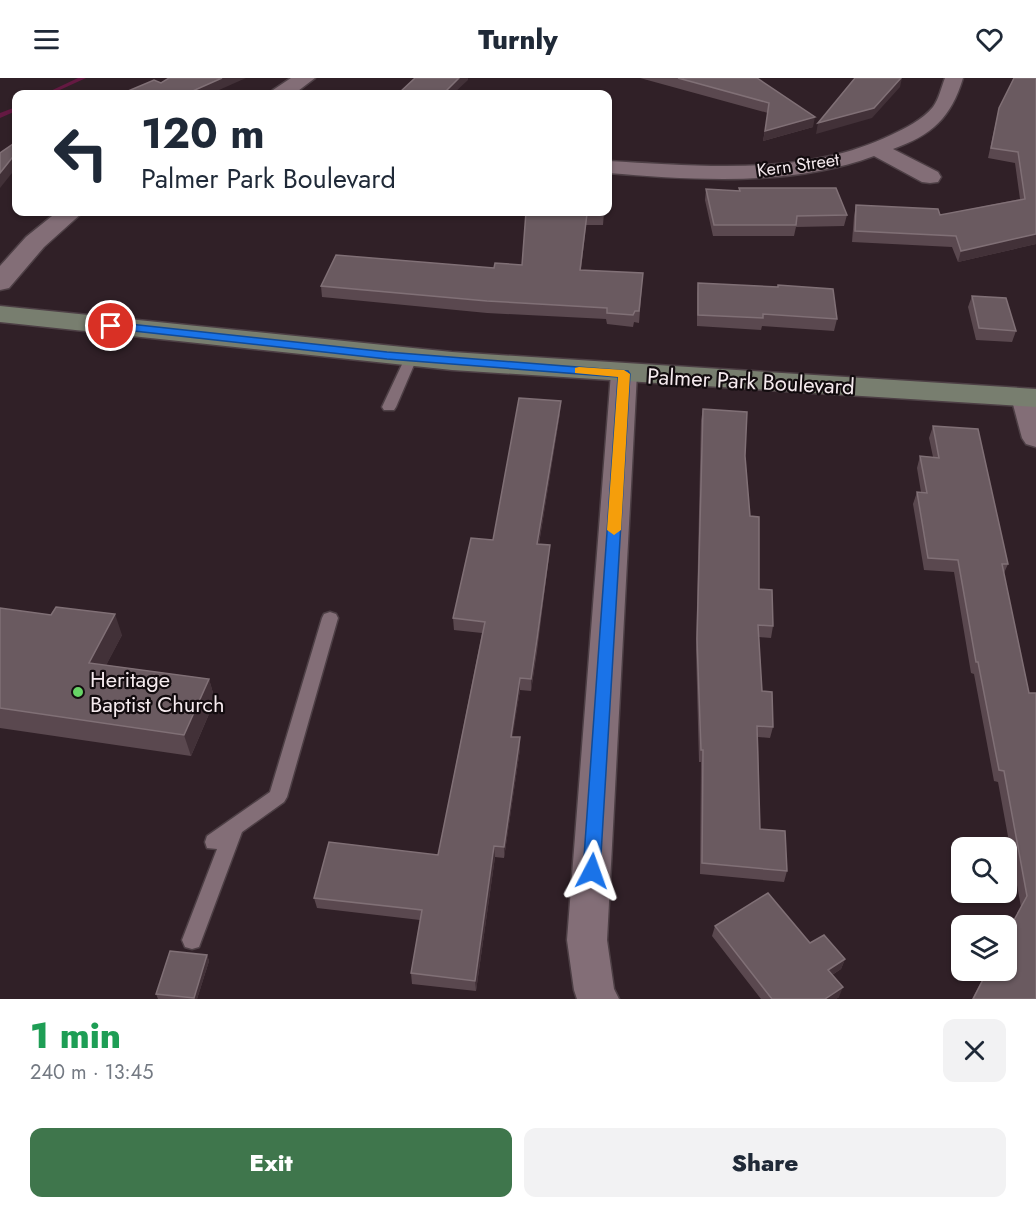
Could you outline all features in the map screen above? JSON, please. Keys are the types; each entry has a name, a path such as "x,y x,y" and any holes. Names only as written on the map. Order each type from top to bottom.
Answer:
{"main road":[{"name":"Palmer Park Boulevard","path":"0,314 411,358 624,374 1030,397"}],"street":[{"path":"286,90 304,78"},
{"name":"Kern Street","path":"612,167 707,172 782,169 824,164 876,149 908,135 939,113 947,101 954,78"},
{"path":"876,149 930,177"},
{"path":"0,282 35,242 66,216"},
{"path":"598,999 587,940 624,374"},
{"path":"1030,397 1036,438"}],"lane":[{"path":"389,407 411,358"},
{"path":"214,842 278,797 330,618"},
{"path":"192,940 235,827"}],"building":[{"path":"169,78 222,78 195,90 130,90 154,80 161,83"},
{"path":"415,78 459,78 447,90 402,90"},
{"path":"678,78 757,78 815,117 765,131 769,103"},
{"path":"855,78 901,78 874,108 818,123"},
{"path":"1014,78 1036,78 1036,234 961,251 956,236 855,231 856,205 938,209 940,215 1025,199 1018,152 991,148 999,108"},
{"path":"12,145 12,158 0,173 0,153"},
{"path":"739,188 836,188 847,215 797,216 796,225 714,225 706,189 740,191"},
{"path":"526,216 587,216 580,270 643,273 639,311 635,311 633,315 607,313 607,308 487,301 321,286 336,255 494,268 495,263 522,265"},
{"path":"698,283 833,289 837,319 763,314 763,318 698,315"},
{"path":"972,296 1006,298 1016,331 979,328"},
{"path":"519,398 561,401 537,544 550,545 531,679 520,678 511,737 520,737 504,847 494,846 475,981 411,973 422,910 314,898 329,842 438,855 485,622 453,618 471,538 493,540"},
{"path":"703,409 747,412 745,456 750,516 759,517 759,589 772,590 773,626 758,625 762,691 772,692 773,727 757,726 760,829 785,831 787,871 702,863 703,750 701,750 697,639"},
{"path":"933,426 978,429 1008,564 1002,564 1029,693 1036,693 1036,999 973,999 982,981 1017,981 1017,915 1027,896 1004,771 999,770 978,662 976,662 958,560 928,558 917,492 927,493 920,456 939,458"},
{"name":"Heritage Baptist Church","path":"56,607 115,614 89,663 209,679 184,735 0,708 0,608 51,615"},
{"path":"768,893 810,943 824,935 845,959 828,970 843,987 825,999 772,999 715,926"},
{"path":"170,951 207,955 194,998 156,994"}],"waterway":[{"path":"56,90 83,78"},
{"path":"0,116 12,111"}],"slow traffic":[{"path":"579,370 624,374 614,530"}],"place":[{"name":"Heritage Baptist Church","path":"78,692"}],"route":[{"path":"111,326 387,356 624,374 592,871"}]}
